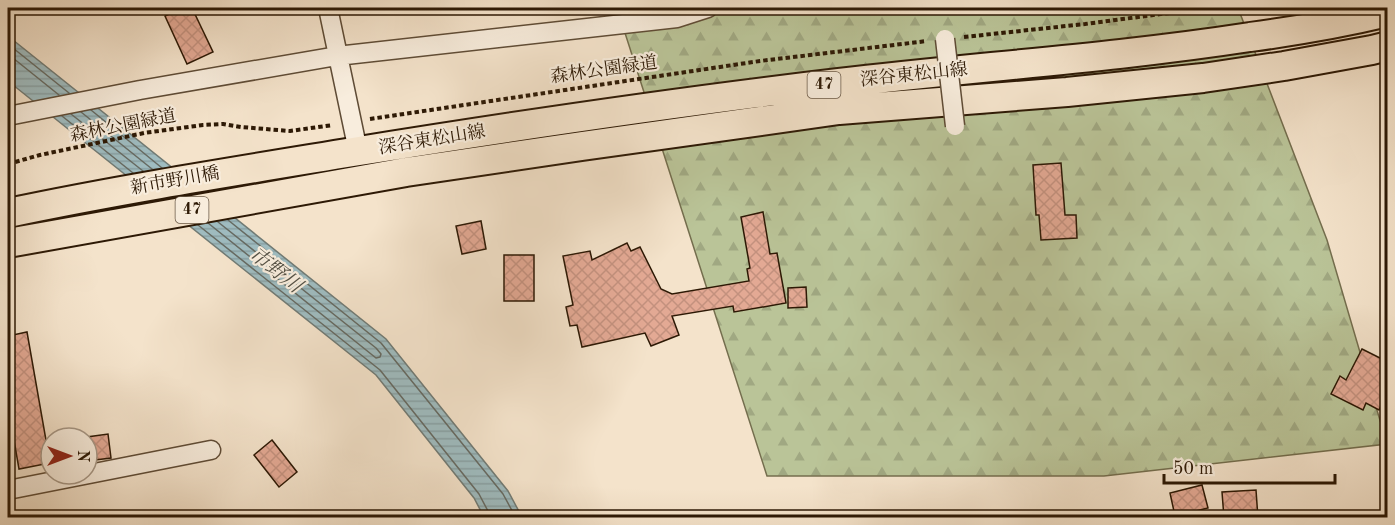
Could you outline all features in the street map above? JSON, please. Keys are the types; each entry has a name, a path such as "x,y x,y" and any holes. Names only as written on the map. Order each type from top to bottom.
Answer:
{"main road":[{"name":"深谷東松山線","path":"262,167 578,118 840,82 1198,45 1278,33 1388,12"},
{"name":"深谷東松山線","path":"280,195 406,172 839,110 1067,92 1203,78 1284,66 1388,46"},
{"name":"新市野川橋","path":"8,213 88,196 262,167"},
{"name":"新市野川橋","path":"8,243 280,195"}],"street":[{"path":"328,8 358,151"},
{"path":"8,116 140,90 337,56 678,18 708,8"},
{"path":"945,39 955,126"},
{"path":"8,490 211,450"}],"path":[{"name":"森林公園緑道","path":"8,164 144,133 223,124 290,131 760,61 1207,8"}],"green space":[{"path":"617,8 1238,8 1327,240 1387,444 1104,476 767,476"}],"water":[{"name":"市野川","path":"8,36 386,339 508,491 522,517 484,517 474,498 376,375 8,81"}],"building":[{"path":"182,8 192,8 213,52 187,64 165,16"},
{"path":"1061,163 1065,215 1076,215 1077,238 1041,240 1039,215 1036,215 1033,165"},
{"path":"763,212 770,254 777,253 786,303 734,312 733,306 672,316 679,335 651,346 645,333 582,347 577,325 570,326 566,307 573,305 563,256 590,251 592,260 627,243 631,251 640,247 661,289 672,294 749,281 747,269 750,268 741,217"},
{"path":"481,221 486,249 462,254 456,226"},
{"path":"504,255 534,255 534,301 504,301"},
{"path":"806,287 807,307 788,308 788,288"},
{"path":"27,332 44,426 39,426 39,465 19,469 8,406 8,336"},
{"path":"1362,349 1388,362 1388,391 1379,410 1366,403 1363,410 1331,394 1340,376 1346,380"},
{"path":"108,434 111,458 99,460 99,435"},
{"path":"272,440 297,472 279,487 254,455"},
{"path":"1202,485 1208,508 1175,516 1170,493"},
{"path":"1256,490 1258,518 1224,518 1222,492"}]}
